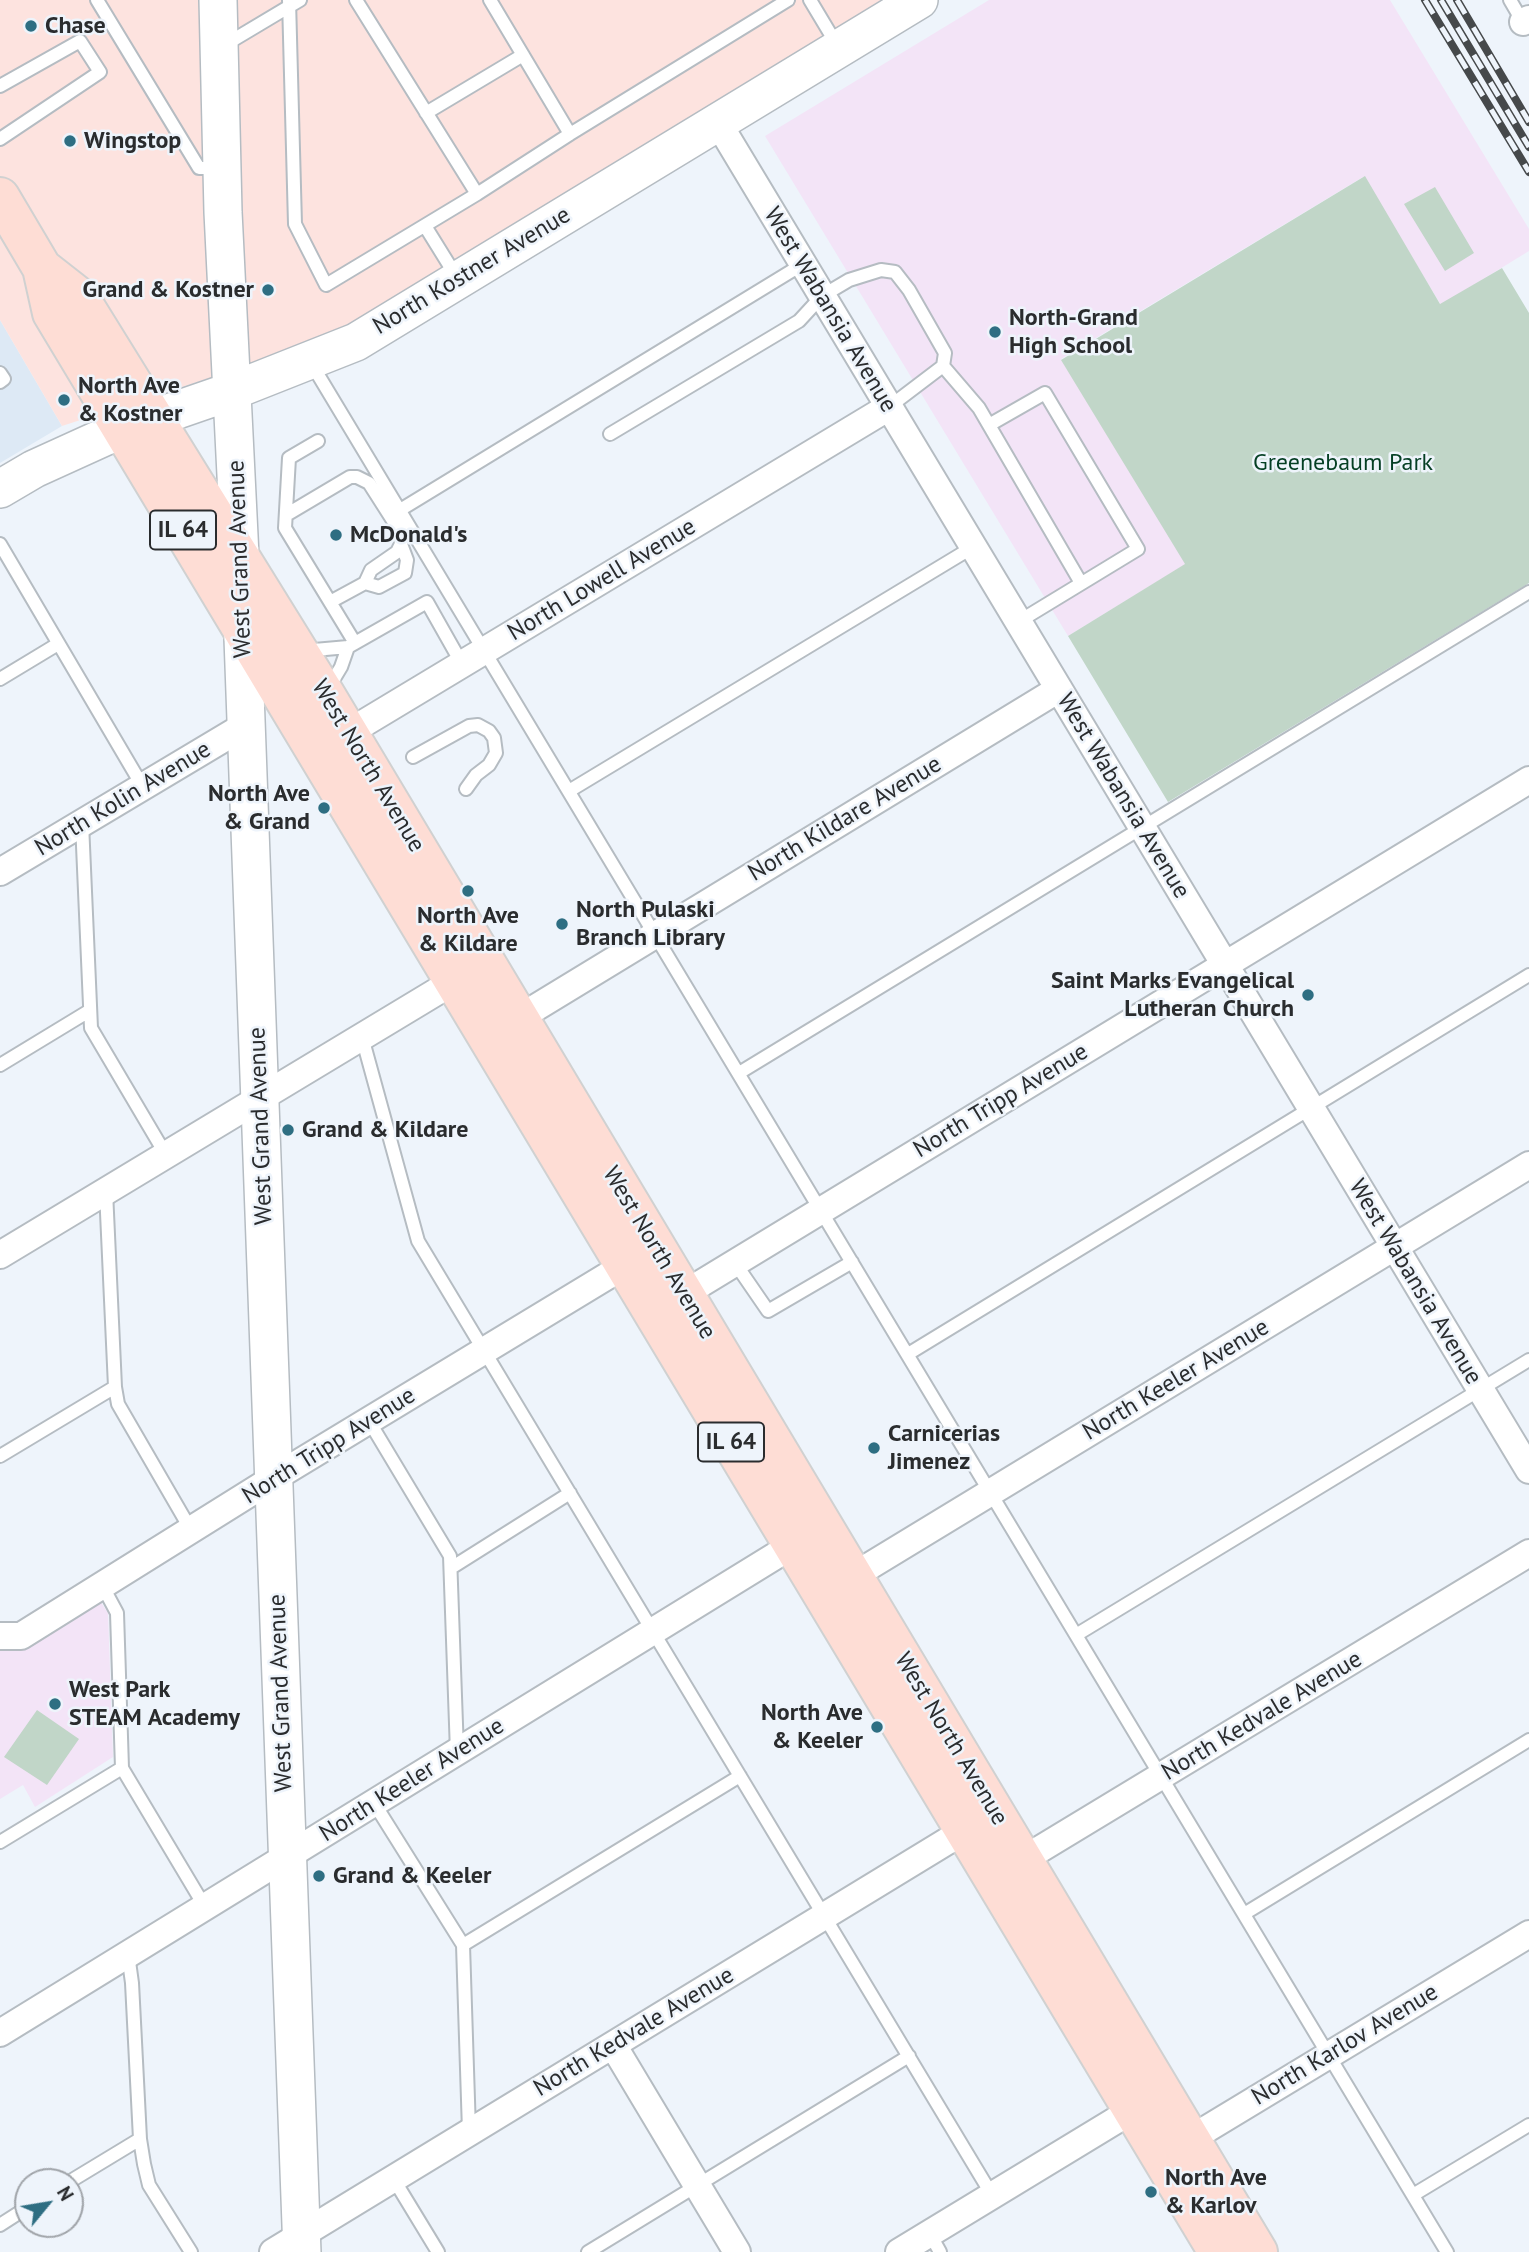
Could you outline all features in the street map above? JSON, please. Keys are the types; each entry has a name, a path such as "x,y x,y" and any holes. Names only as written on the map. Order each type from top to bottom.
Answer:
{"main road":[{"name":"West Grand Avenue","path":"218,0 220,48 211,168 232,391 243,632 287,1856 292,2246"},
{"name":"North Kostner Avenue","path":"0,489 34,469 138,423 232,391 356,341 919,0"},
{"name":"West North Avenue","path":"0,197 43,268 79,297 138,423 243,632 487,1037 640,1256"},
{"name":"West North Avenue","path":"138,423 240,556 325,694 519,1017 640,1256 668,1303 1175,2148 1258,2252"},
{"name":"West North Avenue","path":"1175,2148 1217,2252"}],"street":[{"name":"West Wabansia Avenue","path":"717,121 1529,1471"},
{"name":"North Lowell Avenue","path":"316,752 889,407"},
{"name":"North Kildare Avenue","path":"487,1037 1059,689"},
{"name":"North Kolin Avenue","path":"0,872 246,725"},
{"name":"North Tripp Avenue","path":"668,1303 1529,780"},
{"path":"0,1255 486,962"},
{"name":"North Keeler Avenue","path":"838,1585 1529,1165"},
{"name":"North Tripp Avenue","path":"0,1636 20,1636 640,1256"},
{"name":"North Keeler Avenue","path":"0,2033 808,1536"},
{"name":"North Kedvale Avenue","path":"1008,1868 1529,1553"},
{"name":"North Kedvale Avenue","path":"292,2246 393,2178 980,1822"},
{"name":"North Karlov Avenue","path":"1175,2148 1529,1934"},
{"path":"613,2045 737,2252"},
{"path":"899,2252 935,2243 992,2195 1147,2101"}],"lane":[{"path":"97,0 211,168"},
{"path":"356,0 477,194"},
{"path":"491,0 570,134"},
{"path":"293,2 295,224 326,285 789,0"},
{"path":"810,0 839,48"},
{"path":"220,48 293,2"},
{"path":"0,86 80,41 100,72 0,139"},
{"path":"426,113 523,55"},
{"path":"425,226 458,279"},
{"path":"400,510 803,264"},
{"path":"610,434 799,321 822,296 849,280 881,270 895,272 909,290 944,352 943,366 963,387 989,425 1080,583"},
{"path":"310,361 400,510 473,657"},
{"path":"889,407 943,366"},
{"path":"0,373 4,379 0,382"},
{"path":"989,425 1045,393 1138,549 1018,622"},
{"path":"318,441 289,458 285,528 330,602 351,645"},
{"path":"286,515 350,477 357,477 369,483 399,530 407,560 405,573 379,587 365,583"},
{"path":"0,544 143,787"},
{"path":"330,602 365,583 371,569 397,552 401,544"},
{"path":"569,791 973,547"},
{"path":"739,1073 1529,592"},
{"path":"299,652 351,645 427,602 473,657 569,791 1447,2252"},
{"path":"0,679 58,644"},
{"path":"325,694 351,645"},
{"path":"413,757 469,726 478,725 489,731 494,738 496,753 489,765 476,775 466,789"},
{"path":"82,823 90,1028 166,1155"},
{"path":"908,1354 1529,975"},
{"path":"0,1065 89,1012"},
{"path":"362,1037 418,1241 992,2195"},
{"path":"106,1191 118,1404 191,1530"},
{"path":"735,1263 768,1311 852,1262"},
{"path":"1076,1635 1529,1360"},
{"path":"0,1456 115,1387"},
{"path":"369,1421 450,1556 457,1752"},
{"path":"451,1568 570,1493"},
{"path":"102,1585 117,1613 122,1768 205,1907"},
{"path":"1244,1913 1529,1741"},
{"path":"0,1842 122,1768"},
{"path":"463,1945 740,1776"},
{"path":"374,1803 463,1945 469,2132"},
{"path":"128,1954 132,1983 140,2139 149,2185 191,2252"},
{"path":"589,2252 909,2056"},
{"path":"1413,2195 1529,2124"},
{"path":"84,2173 140,2139"},
{"path":"393,2178 438,2252"}],"shaded area":[{"path":"0,0 889,0 354,331 62,426 0,320"},
{"name":"North-Grand High School","path":"989,0 1390,0 1529,229 1529,251 1441,305 1363,177 1061,359 1186,564 1068,636 765,136"},
{"path":"0,320 62,426 0,463"},
{"name":"West Park STEAM Academy","path":"100,1601 108,1613 113,1757 35,1807 23,1785 0,1799 0,1646 12,1650"}],"green space":[{"name":"Greenebaum Park","path":"1365,176 1440,304 1502,268 1529,313 1529,583 1168,802 1068,636 1185,564 1061,360"},
{"path":"1435,187 1474,253 1445,271 1404,204"},
{"path":"37,1710 79,1739 47,1785 4,1757"}],"railway":[{"path":"1425,0 1529,172"},
{"path":"1441,0 1529,147"},
{"path":"1457,0 1529,122"}],"place":[{"name":"Chase","path":"31,26"},
{"name":"Wingstop","path":"70,141"},
{"name":"Grand & Kostner","path":"268,290"},
{"name":"North-Grand High School","path":"995,332"},
{"name":"North Ave & Kostner","path":"64,400"},
{"name":"McDonald's","path":"336,535"},
{"name":"North Ave & Grand","path":"324,808"},
{"name":"North Ave & Kildare","path":"468,891"},
{"name":"North Pulaski Branch Library","path":"562,924"},
{"name":"Saint Marks Evangelical Lutheran Church","path":"1308,995"},
{"name":"Grand & Kildare","path":"288,1130"},
{"name":"Carnicerias Jimenez","path":"874,1448"},
{"name":"West Park STEAM Academy","path":"55,1704"},
{"name":"North Ave & Keeler","path":"877,1727"},
{"name":"Grand & Keeler","path":"319,1876"},
{"name":"North Ave & Karlov","path":"1151,2192"}]}
